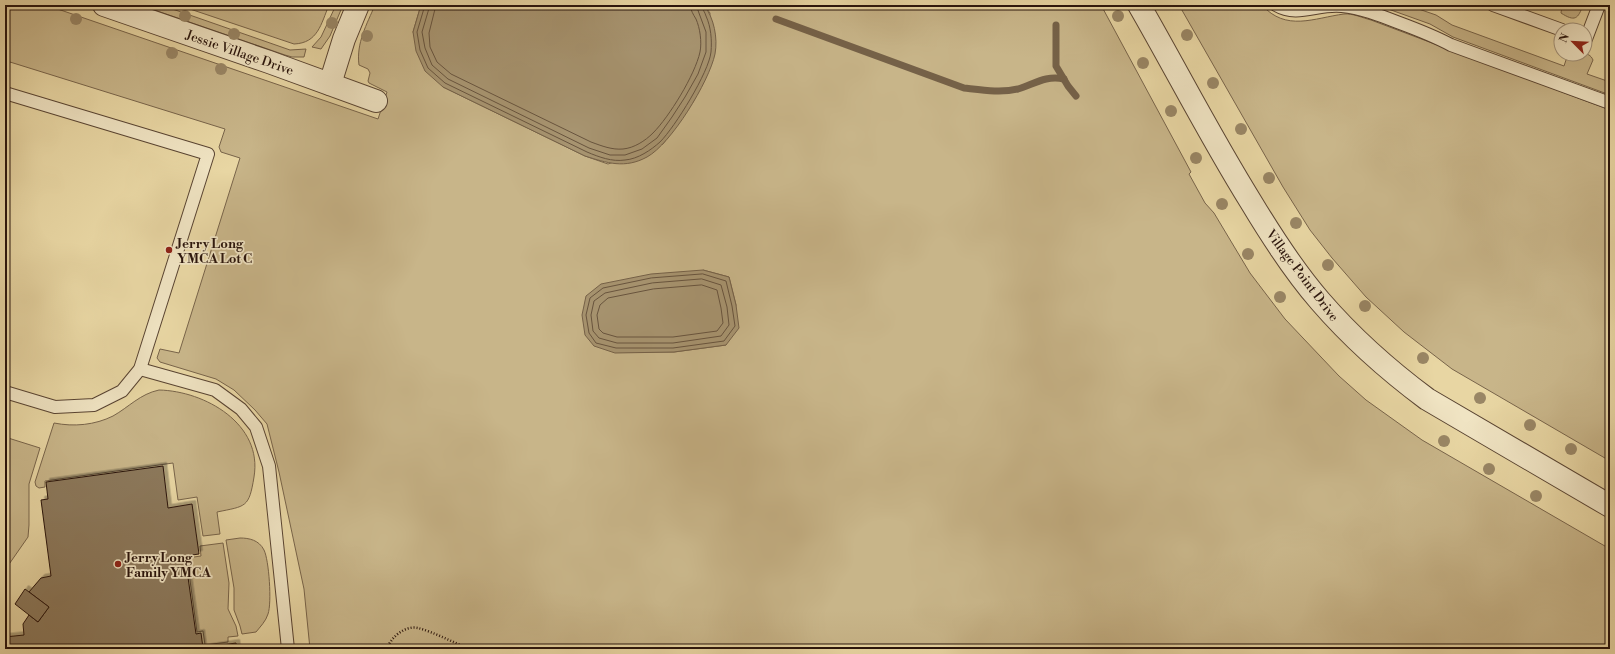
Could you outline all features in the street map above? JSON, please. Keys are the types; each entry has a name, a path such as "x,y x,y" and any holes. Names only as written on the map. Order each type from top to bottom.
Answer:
{"street":[{"name":"Jessie Village Drive","path":"104,5 376,101"},
{"path":"330,84 344,39 358,5"},
{"name":"Village Point Drive","path":"1139,5 1230,168 1275,242 1319,300 1344,328 1394,374 1428,399 1610,506"}],"lane":[{"path":"1276,5 1284,10 1300,11 1319,7 1340,6 1362,9 1434,36 1451,45 1610,103"},
{"path":"1493,5 1553,27"},
{"path":"1592,22 1599,5"},
{"path":"5,93 208,154 140,369 122,391 94,405 55,407 5,392"},
{"path":"140,369 215,390 241,409 256,427 270,466 288,649"}],"path":[{"path":"387,649 391,640 403,630 417,628 470,649"}],"shaded area":[{"path":"5,5 46,5 378,119 387,92 369,83 370,73 368,69 359,65 359,49 366,27 375,5 421,5 413,32 443,87 585,156 608,164 663,144 693,102 706,77 710,13 704,5 950,5 970,7 977,5 1101,5 1191,172 1189,174 1205,203 1214,213 1250,273 1285,319 1339,376 1366,400 1422,440 1610,549 1610,649 310,649 304,589 279,472 267,424 234,390 216,379 160,362 157,358 160,349 179,353 240,158 221,152 219,147 225,129 10,62 5,78","holes":["703,270 729,277 736,305 726,345 674,352 615,352"]},
{"path":"140,5 161,5 290,50 306,49 304,57 292,57 285,55"},
{"path":"178,5 329,5 321,25 314,36 302,43 294,44"},
{"path":"336,5 343,5 330,36 321,49 312,47 321,37"},
{"path":"1179,5 1262,5 1271,13 1291,21 1311,20 1344,14 1354,15 1371,20 1610,110 1610,461 1452,369 1404,332 1366,297 1310,230 1283,187"},
{"path":"1377,5 1407,5 1436,15 1452,25 1564,66 1565,62 1592,62 1587,74 1610,82 1610,95 1453,37 1430,24"},
{"path":"1562,5 1583,5 1578,16 1575,18 1570,18 1561,13"},
{"path":"159,390 177,392 212,404 227,414 240,426 249,441 254,458 254,477 250,495 244,504 217,512 220,534 203,536 197,497 178,500 173,463 45,481 45,487 39,488 36,486 35,482 54,423 77,425 106,419 146,394"},
{"path":"5,437 40,448 29,484 28,537 5,570"},
{"path":"240,538 254,540 264,550 269,572 270,592 267,617 256,632 242,634 234,610 234,588 226,540"},
{"path":"223,543 229,583 228,609 236,626 238,636 228,637 228,642 205,645 203,631 197,632 187,558 201,556 200,546"}],"water":[{"path":"421,5 704,5 713,22 716,48 705,80 688,111 657,150 639,161 624,164 608,163 585,156 443,87 425,71 416,51 413,32"},
{"path":"703,270 729,277 736,305 739,328 726,345 674,352 615,353 594,346 585,335 582,315 586,296 601,284 651,274"}],"building":[{"name":"Jerry Long Family YMCA","path":"163,466 168,508 192,504 199,554 185,556 196,634 201,633 203,648 236,643 237,649 5,649 5,637 24,635 23,624 29,615 38,622 49,607 29,592 41,578 51,576 41,500 48,499 46,482"},
{"path":"25,589 49,607 38,622 15,604"}],"waterway":[{"path":"776,19 964,88 1005,91 1018,89 1046,79 1064,79"},
{"path":"1056,25 1056,66 1076,96"}],"place":[{"name":"Jerry Long YMCA Lot C","path":"169,250"},
{"name":"Jerry Long Family YMCA","path":"118,564"}]}
